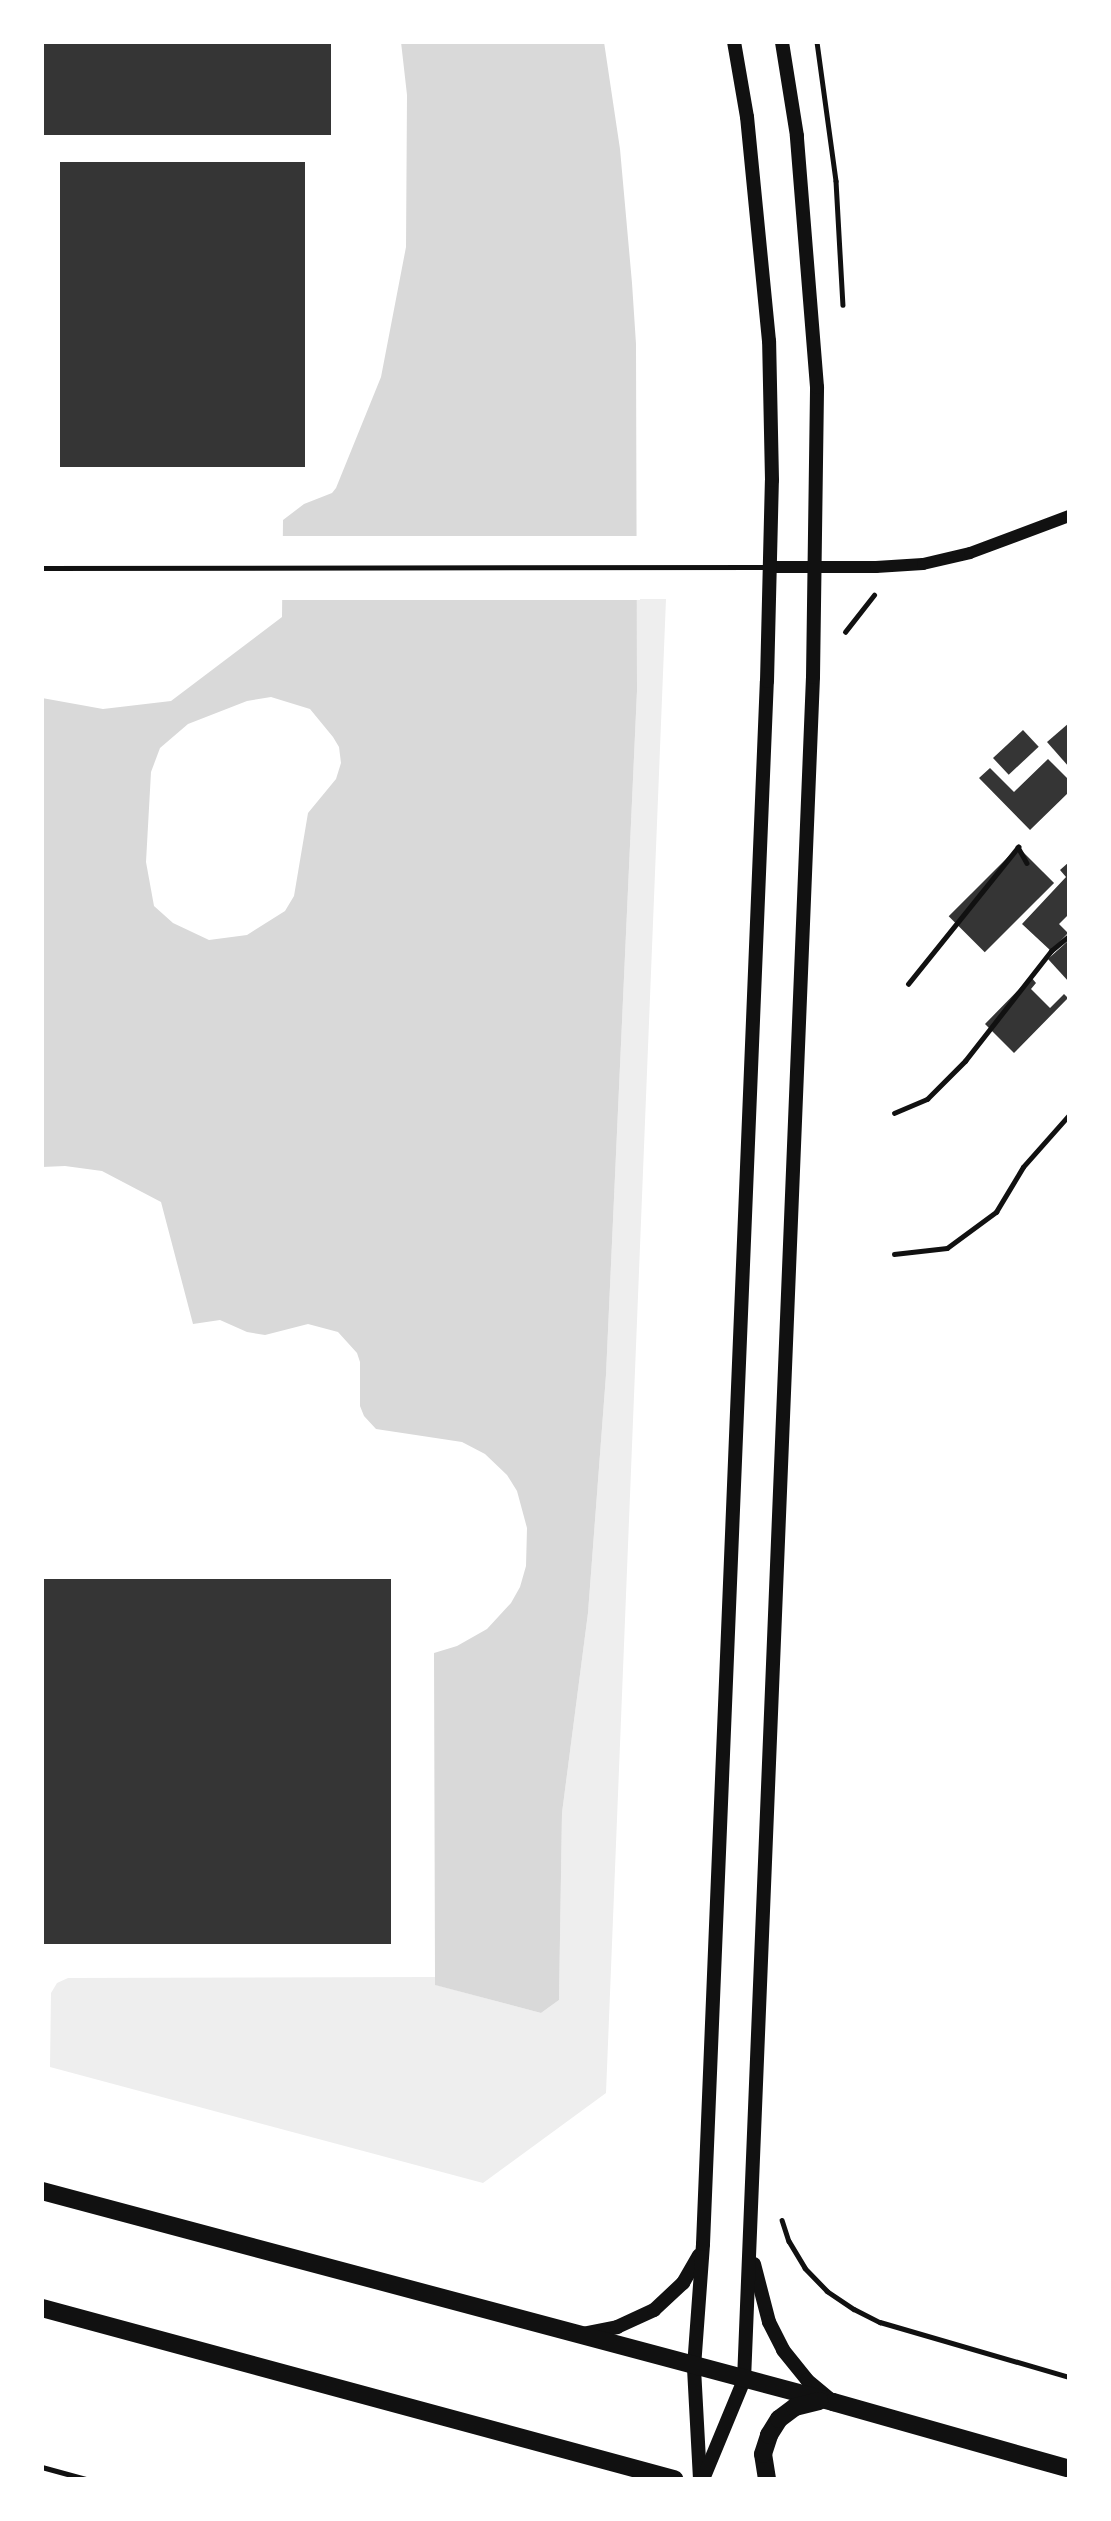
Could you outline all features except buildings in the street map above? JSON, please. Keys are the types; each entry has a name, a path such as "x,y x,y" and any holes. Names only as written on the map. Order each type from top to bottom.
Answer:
{"main road":[{"path":"701,2479 694,2367 703,2244 770,567 769,341 747,117 734,42"},
{"path":"701,2479 744,2381 816,567 817,387 810,274 797,136 782,42"},
{"path":"42,2191 744,2381 833,2402 1069,2469"},
{"path":"576,2335 617,2327 654,2310 683,2283 703,2244"},
{"path":"751,2246 769,2322 783,2350 807,2380 833,2402"},
{"path":"42,2308 674,2479"},
{"path":"767,2479 763,2454 769,2435 779,2418 795,2407 814,2401 833,2402"}],"street":[{"path":"770,567 898,566 945,559 1069,516"}],"lane":[{"path":"42,568 770,567"}],"path":[{"path":"908,984 1018,847 1027,863"},
{"path":"894,1113 928,1099 956,1070 1051,951 1069,936"},
{"path":"894,1254 947,1248 996,1212 1023,1167 1069,1115"},
{"path":"780,2212 789,2241 805,2268 827,2291 854,2309 880,2322 1069,2377"},
{"path":"42,2467 86,2479"}],"shaded area":[{"path":"401,42 604,42 620,149 632,283 636,344 637,691 606,1375 588,1613 562,1813 559,2000 541,2013 435,1985 434,1653 457,1646 487,1629 511,1603 520,1587 526,1566 527,1528 517,1491 507,1475 485,1454 462,1442 376,1429 364,1416 360,1406 360,1362 357,1353 338,1332 308,1324 265,1335 247,1332 220,1320 193,1324 161,1202 102,1171 65,1166 42,1167 42,698 103,709 171,701 282,617 283,520 304,504 332,493 336,488 381,377 406,247 407,95","holes":["271,697 310,709 339,747 341,763 336,779 308,813 294,896 285,911 247,935 209,940 173,923 154,906 146,862 151,772 160,748 188,724 247,701"]},
{"path":"636,599 666,599 606,2093 483,2183 50,2067 51,1993 57,1983 68,1978 435,1977 436,1985 541,2013 559,2000 562,1813 588,1613 606,1375 637,691"}],"pier":[{"path":"281,536 640,536 640,600 281,600"}]}
